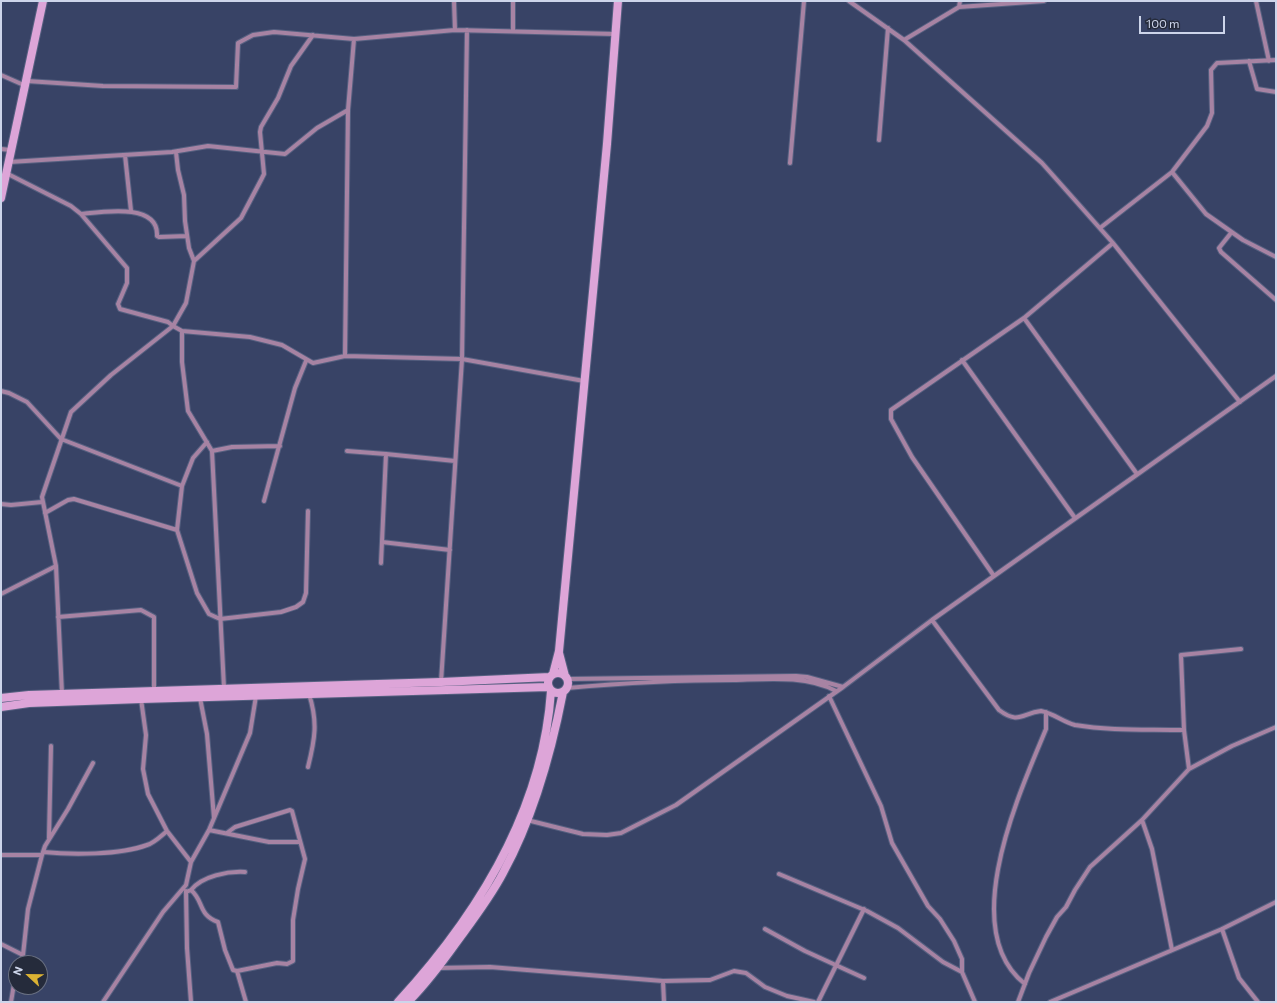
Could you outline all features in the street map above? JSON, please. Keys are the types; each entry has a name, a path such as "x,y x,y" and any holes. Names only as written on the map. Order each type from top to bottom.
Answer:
{"street":[{"path":"1,198 27,84 43,1"},
{"path":"454,1 455,30"},
{"path":"513,1 513,31"},
{"path":"398,1002 426,970 471,912 500,863 516,828 541,757 548,718 551,675 559,651 606,152 618,1"},
{"path":"790,163 804,1"},
{"path":"849,1 904,40 1042,163 1113,243 1240,402"},
{"path":"959,7 960,1"},
{"path":"904,40 959,7 1044,1"},
{"path":"1256,1 1269,61"},
{"path":"879,140 888,28"},
{"path":"1,75 27,84 236,87 238,43 253,35 274,32 354,39 455,30 615,34"},
{"path":"441,682 462,360 467,30"},
{"path":"194,261 241,218 264,174 260,132 261,127 278,98 291,66 313,35"},
{"path":"345,356 348,110 354,39"},
{"path":"1100,228 1172,172 1210,121 1212,112 1211,70 1217,62 1276,60"},
{"path":"1249,61 1257,89 1276,92"},
{"path":"9,162 176,152 208,146 227,147 263,153 285,154 317,128 348,110"},
{"path":"1,149 11,150"},
{"path":"62,694 56,566 42,497 71,412 111,375 173,326 186,303 194,261 187,236 184,196 178,170 176,152"},
{"path":"125,155 132,211"},
{"path":"1172,172 1206,214 1232,233 1276,257"},
{"path":"6,173 71,206 81,214 127,268 127,283 118,304 120,309 168,322 182,331 250,337 282,345 306,361 313,363 345,356 462,360 584,381"},
{"path":"81,214 132,211 143,215 153,222 157,229 157,236 159,237 187,236"},
{"path":"1232,233 1219,248 1221,252 1276,300"},
{"path":"994,576 912,457 890,415 891,410 1024,318 1113,243"},
{"path":"1024,318 1137,474"},
{"path":"182,331 182,362 188,411 212,451 224,688"},
{"path":"962,360 1075,518"},
{"path":"264,500 295,388 306,361"},
{"path":"526,820 583,834 607,835 621,833 676,806 843,687 932,620 1276,376"},
{"path":"1,391 9,393 27,402 61,438 182,486"},
{"path":"207,442 193,458 182,486 177,530 197,593 209,614 220,619 281,612 296,607 303,602 306,593 308,511"},
{"path":"212,451 232,447 280,446"},
{"path":"346,451 455,461"},
{"path":"381,563 386,454"},
{"path":"45,513 68,500 74,499 177,530"},
{"path":"1,504 12,505 42,502"},
{"path":"382,542 450,550"},
{"path":"1,594 56,566"},
{"path":"58,617 141,610 154,617 154,691"},
{"path":"932,620 999,710 1005,715 1022,718 1035,712 1046,712 1066,723 1077,725 1106,728 1184,730"},
{"path":"1189,769 1184,730 1181,655 1241,649"},
{"path":"408,1002 438,968 495,888 513,853 548,756 565,690 566,677 559,651"},
{"path":"1,698 62,694 224,688 441,682 551,675 559,673 566,677 796,676 807,677 843,687"},
{"path":"1,707 30,703 308,694 549,689 559,694 565,690 642,682 775,679 806,681 836,691"},
{"path":"308,694 316,722 314,744 308,767"},
{"path":"104,1002 163,912 186,885 191,862 209,830 250,733 256,696"},
{"path":"829,696 881,806 892,844 928,906 940,919 954,941 962,959 962,972 975,1002"},
{"path":"200,697 207,734 214,818"},
{"path":"141,699 146,735 143,769 148,794 167,831 191,862"},
{"path":"1025,984 1013,973 1000,949 996,932 994,902 997,867 1003,841 1046,729 1046,712"},
{"path":"1018,1002 1057,917 1066,907 1075,890 1090,868 1142,820 1189,769 1232,746 1276,727"},
{"path":"48,840 50,821 51,746"},
{"path":"1,944 23,955 28,909 42,853 93,763"},
{"path":"227,833 235,827 290,810 292,811 299,842 305,859 293,920 293,961 287,964 277,963 236,971"},
{"path":"1142,820 1152,849 1172,950"},
{"path":"209,830 269,842 299,842"},
{"path":"1,855 42,853 67,854 132,849 148,845 167,831"},
{"path":"188,891 198,884 221,874 245,872"},
{"path":"779,874 864,910 898,928 943,962 962,972"},
{"path":"186,885 188,891 187,948 191,1002"},
{"path":"188,891 194,893 202,912 218,922 225,950 233,970 236,971 246,1002"},
{"path":"1050,1002 1222,928 1276,902"},
{"path":"818,1002 864,910"},
{"path":"1222,928 1239,978 1258,1002"},
{"path":"765,929 836,966 864,978"},
{"path":"438,968 490,968 663,981 710,980 734,971 746,973 765,987 787,996 814,1002"},
{"path":"663,981 664,1002"}]}
